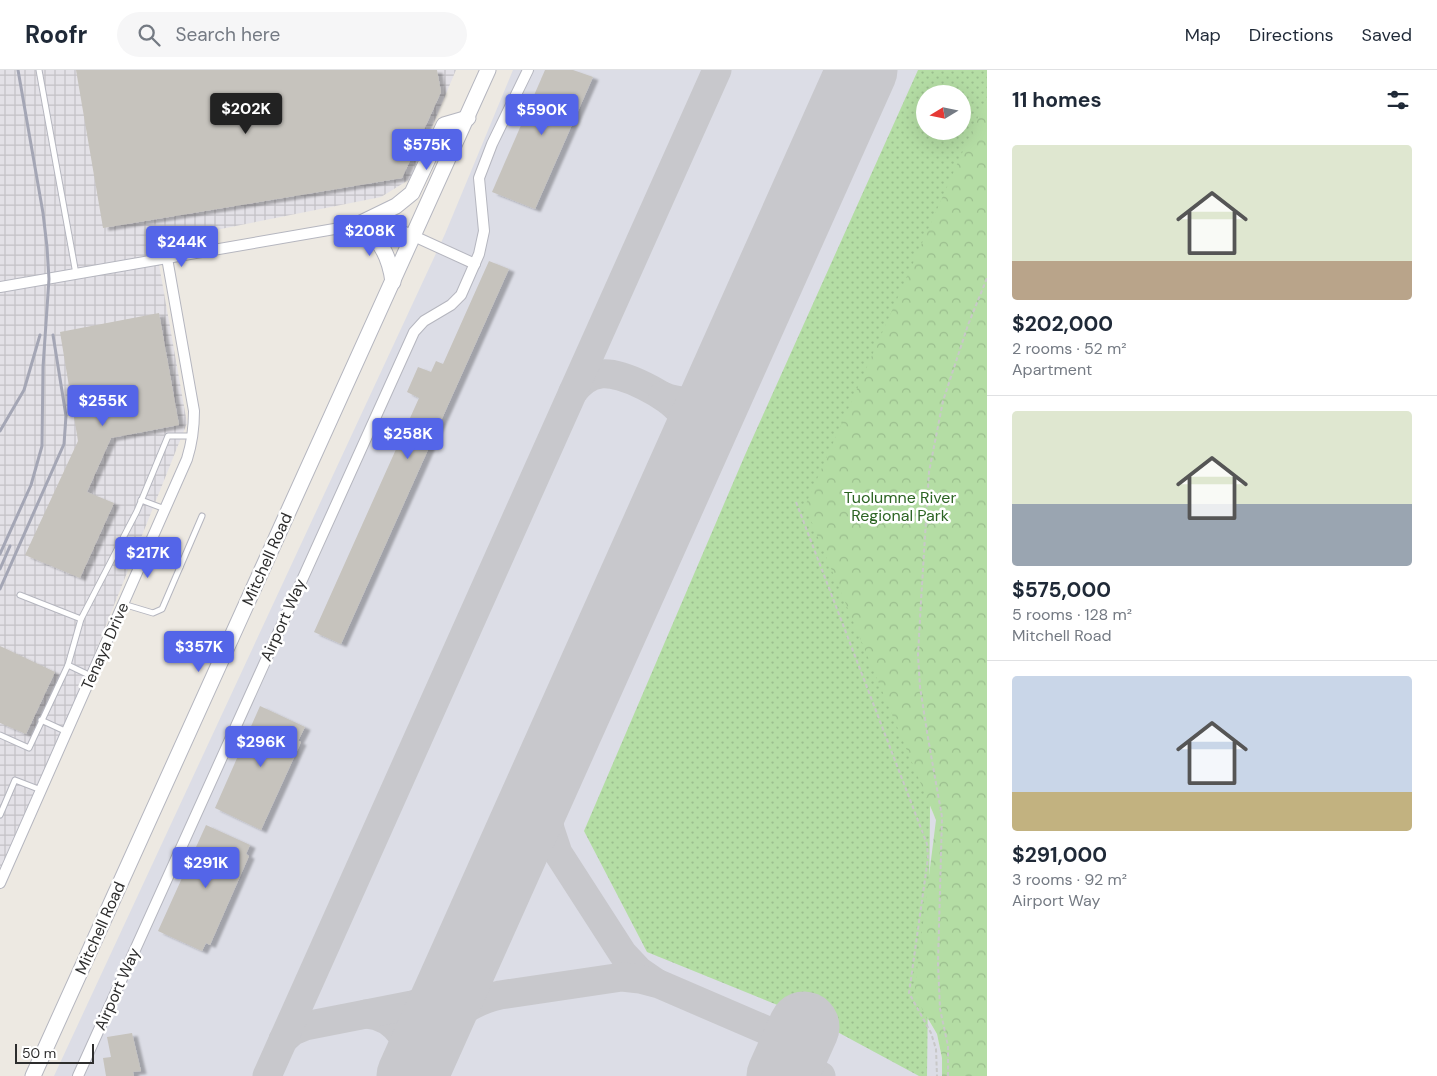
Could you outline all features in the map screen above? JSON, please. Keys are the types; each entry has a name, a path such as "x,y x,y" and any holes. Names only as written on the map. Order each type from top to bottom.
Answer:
{"main road":[{"name":"Mitchell Road","path":"33,1076 468,118 488,70"},
{"path":"359,224 396,206 407,198 416,188 444,125 468,118"},
{"path":"359,224 371,232 380,244 388,262 393,282"}],"street":[{"name":"Airport Way","path":"78,1076 414,332 424,321 451,305 461,296 479,254 484,230 479,178 488,152 528,70"},
{"path":"0,288 359,224 387,225 475,264"},
{"name":"Tenaya Drive","path":"0,883 187,459 193,436 194,411 168,258"}],"lane":[{"path":"39,70 76,274"},
{"path":"0,735 29,748 68,665 81,620 141,500 168,436 193,436"},
{"path":"141,500 165,509"},
{"path":"123,604 153,613 162,609 202,516"},
{"path":"120,543 180,567"},
{"path":"20,595 81,620"},
{"path":"68,665 92,676"},
{"path":"41,720 67,732"},
{"path":"0,815 15,780 41,790"}],"path":[{"path":"948,1076 948,1046 940,1009 938,963 942,818 920,687 918,656 920,610 929,472 943,401 968,325 987,278"},
{"path":"796,502 927,844 928,858 909,993 931,1033 936,1048 937,1076"}],"shaded area":[{"path":"0,70 456,70 410,179 381,197 155,242 187,423 0,890"},
{"path":"513,70 987,70 987,101 971,137 971,85 916,85 916,140 969,140 805,506 936,820 937,870 914,995 937,1034 942,1058 942,1076 54,1076 445,234"}],"green space":[{"path":"918,70 987,70 987,339 932,637 927,1076 919,1076 817,1021 647,952 584,831 745,455"},
{"name":"Tuolumne River Regional Park","path":"987,97 987,1076 942,1076 942,1058 937,1034 914,995 936,820 805,506 968,140 971,140 971,133"}],"building":[{"path":"76,70 437,70 441,92 402,178 103,228"},
{"path":"545,70 573,70 593,77 535,209 492,192"},
{"path":"489,261 509,269 341,644 314,632 419,398 407,392 418,367 431,372 436,361 443,364"},
{"path":"159,313 179,425 111,438 87,492 114,503 80,578 25,555 78,441 60,332"},
{"path":"0,646 55,672 26,734 0,723"},
{"path":"260,706 305,727 298,741 301,742 261,830 215,808"},
{"path":"206,825 250,845 246,854 249,856 210,945 206,943 202,951 158,931"},
{"path":"132,1033 141,1071 133,1072 134,1076 106,1076 103,1058 111,1057 107,1037"}],"taxiway":[{"path":"267,1076 717,70"},
{"path":"573,392 585,380 601,374 620,376 656,392 675,406 684,419 689,437 687,462"},
{"path":"663,396 680,401 697,400 712,392 724,379"},
{"path":"553,762 548,789 547,809 550,829 558,853 623,954 639,971 655,982"},
{"path":"283,1040 293,1031 305,1026 421,1002 443,988 454,976 464,960"},
{"path":"423,1051 447,1023 466,1009 488,998 622,977 659,984 796,1043"},
{"path":"366,1014 387,1020 402,1035 410,1054 411,1076"},
{"path":"788,1061 821,1076"}],"runway":[{"path":"412,1076 862,70"},
{"path":"782,1076 804,1027"}],"railway":[{"path":"0,554 31,485 42,446 43,367 49,279 43,213 18,70"},
{"path":"0,431 24,390 40,335"},
{"path":"0,589 64,444 66,416 53,335"},
{"path":"0,569 10,546"}]}
